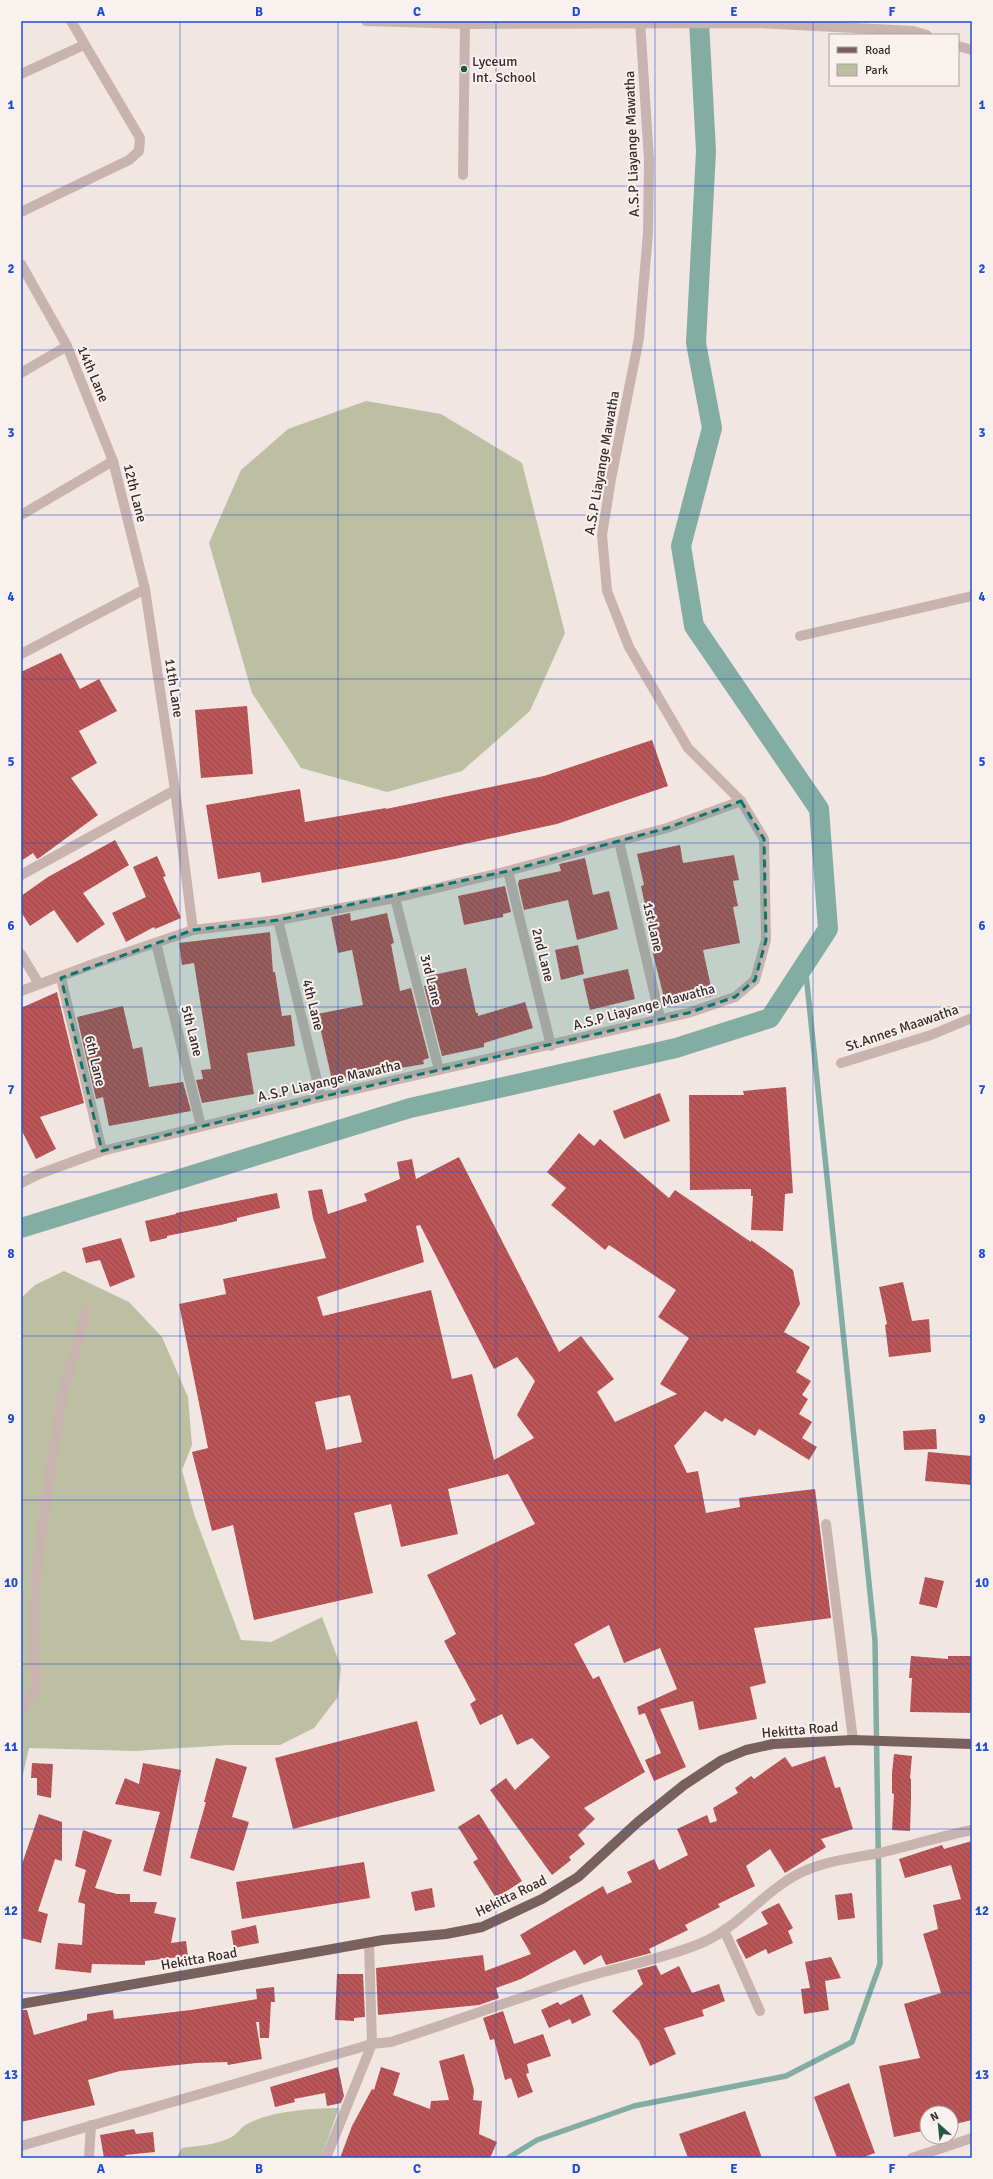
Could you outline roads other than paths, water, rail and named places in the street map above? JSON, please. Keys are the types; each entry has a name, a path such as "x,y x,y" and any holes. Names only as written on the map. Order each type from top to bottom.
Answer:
{"main road":[{"name":"Hekitta Road","path":"21,2004 369,1943 482,1927 542,1899 578,1877 638,1822 684,1785 706,1770 746,1750 772,1744 853,1740 972,1744"}],"street":[{"path":"21,212 130,160 139,151 140,138 71,21"},
{"path":"366,21 465,24 640,22 659,24 757,23 913,31 924,34"},
{"name":"A.S.P Liayange Mawatha","path":"21,1183 39,1174 102,1151 322,1097 551,1046 660,1018 688,1013 735,997 755,980 766,940 764,839 741,801 688,748 629,647 608,591 602,535 611,479 639,338 648,233 649,160 640,22"},
{"path":"463,175 465,24"},
{"path":"21,74 84,45"},
{"path":"959,46 972,50"},
{"path":"21,264 67,346"},
{"name":"14th Lane","path":"21,373 67,346 113,461"},
{"name":"12th Lane","path":"21,515 113,461 145,589"},
{"path":"21,654 145,589"},
{"name":"11th Lane","path":"145,589 175,790 193,930"},
{"path":"800,636 972,596"},
{"path":"21,875 175,790"},
{"path":"21,992 39,984 61,978 193,930 278,920 395,898 508,871 619,842 667,828 741,801"},
{"name":"1st Lane","path":"619,842 660,1018"},
{"name":"2nd Lane","path":"508,871 551,1046"},
{"name":"3rd Lane","path":"395,898 439,1070"},
{"name":"4th Lane","path":"278,920 322,1097"},
{"name":"5th Lane","path":"156,943 201,1126"},
{"path":"21,954 39,984"},
{"name":"6th Lane","path":"61,978 102,1151"},
{"name":"St.Annes Maawatha","path":"841,1063 931,1035 972,1018"},
{"path":"21,1708 37,1690 34,1645 36,1576 62,1396 86,1311"},
{"path":"826,1524 853,1740"},
{"path":"21,2146 372,2044 391,2042 576,1980 679,1952 702,1943 724,1930 775,1888 801,1872 829,1862 904,1847 938,1837 972,1830"},
{"path":"724,1930 760,2011"},
{"path":"326,2158 372,2044 369,1943"},
{"path":"89,2158 91,2125"},
{"path":"912,2158 972,2138"}],"waterway":[{"path":"21,1228 410,1108 676,1048 770,1018 828,929 819,809 694,626 681,546 712,428 696,343 706,151 699,21"},
{"path":"508,2158 537,2140 634,2106 786,2076 852,2042 880,1964 875,1641 805,964"}],"place":[{"name":"Lyceum Int. School","path":"464,69"}]}
